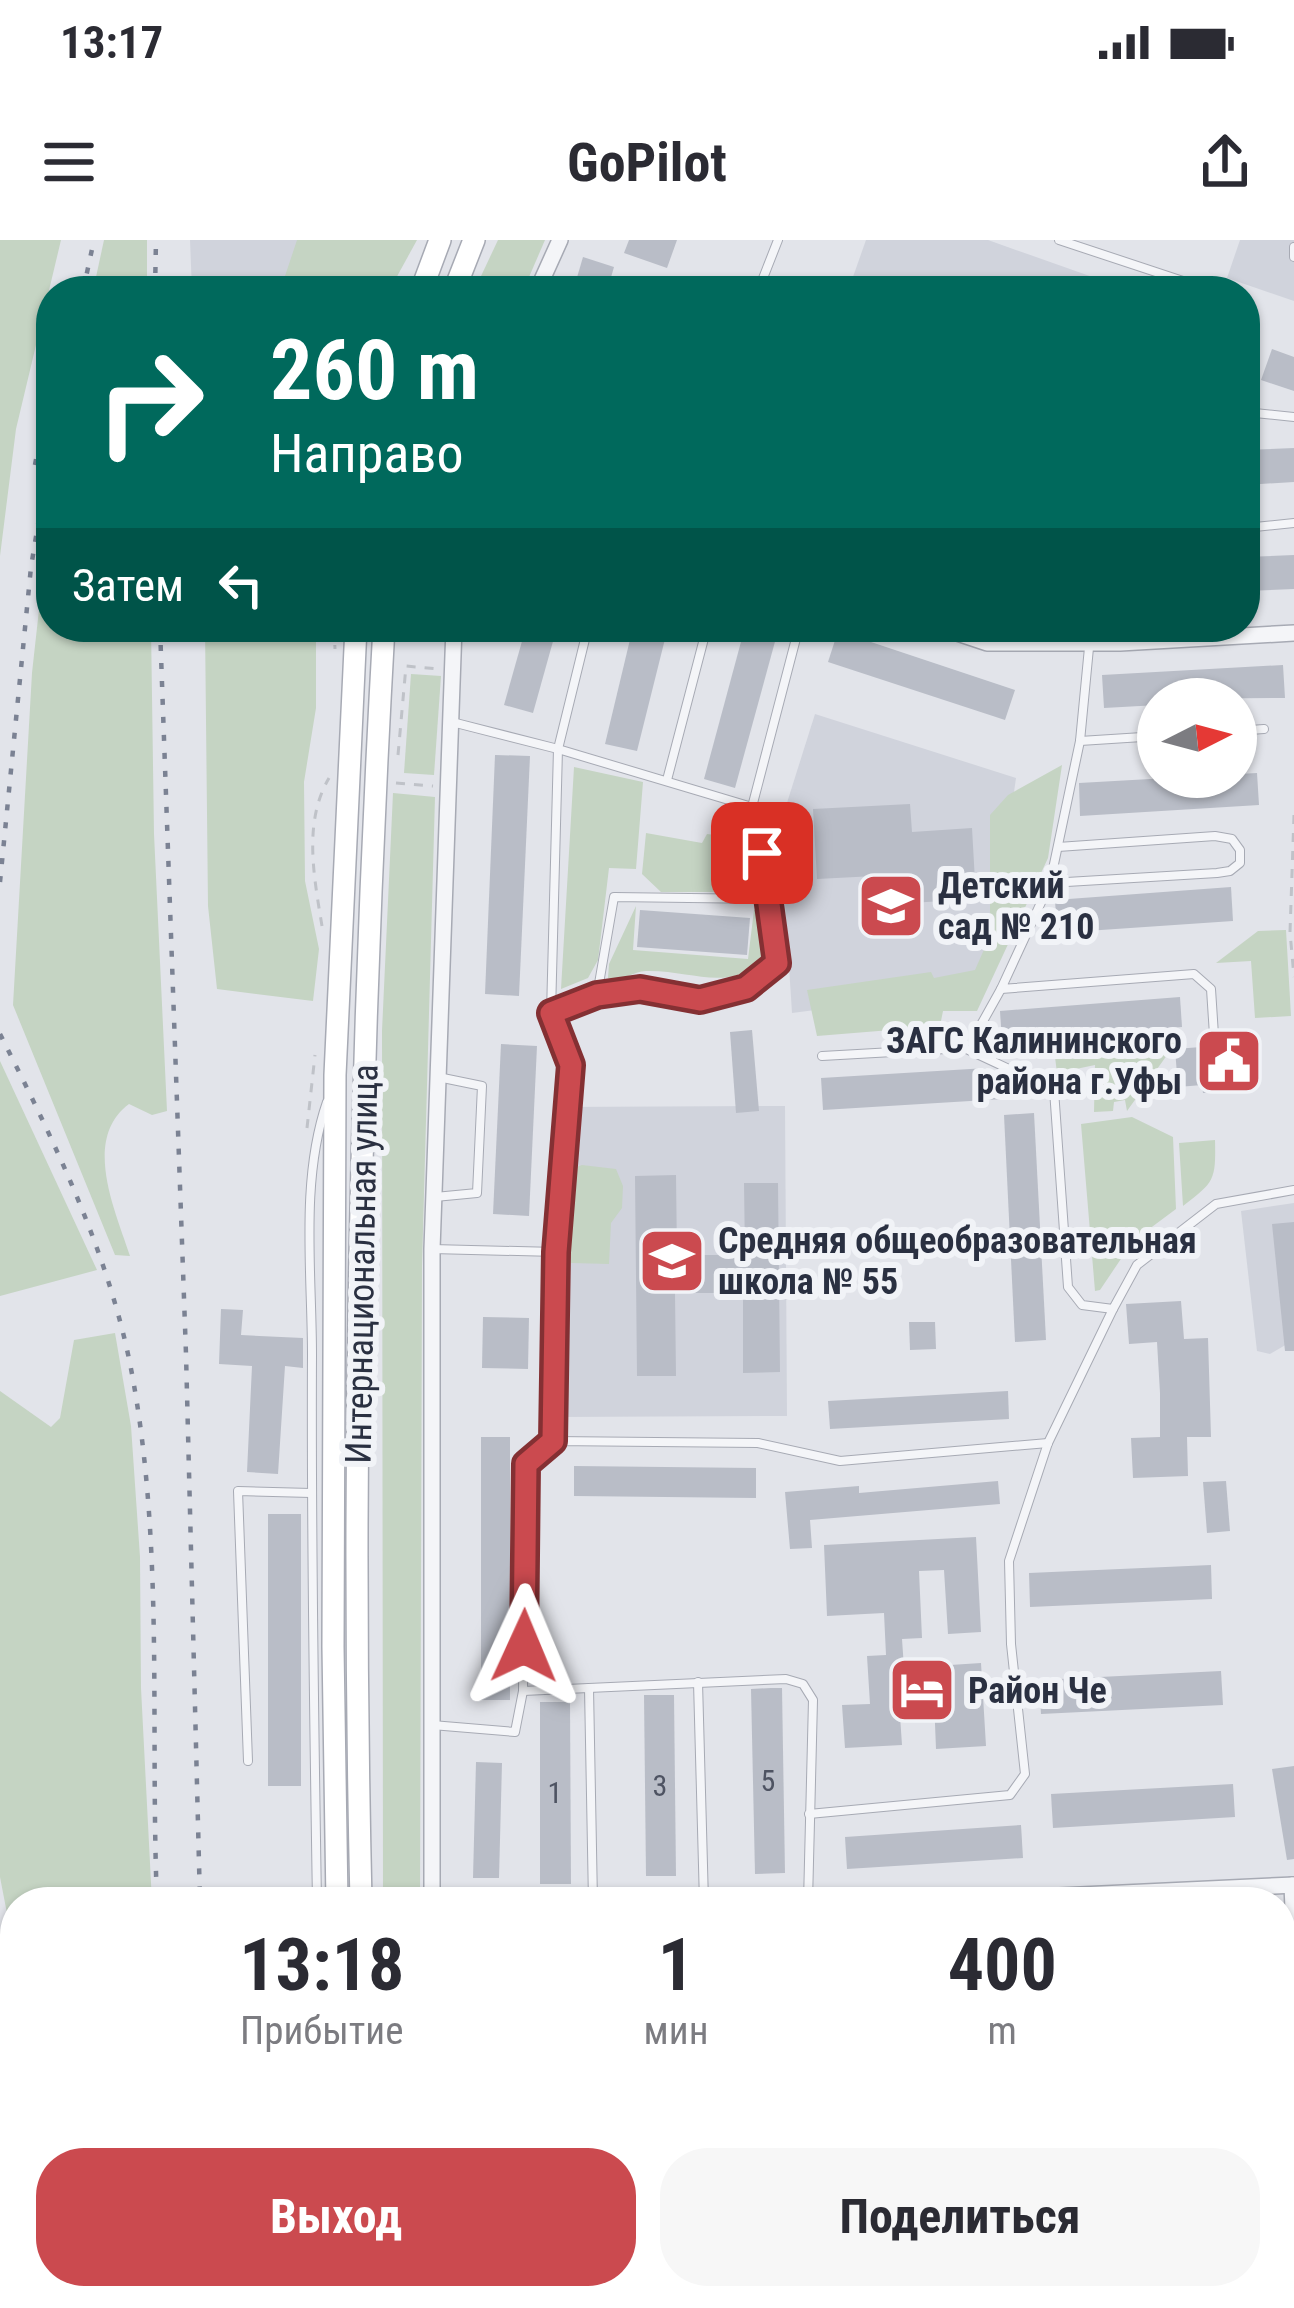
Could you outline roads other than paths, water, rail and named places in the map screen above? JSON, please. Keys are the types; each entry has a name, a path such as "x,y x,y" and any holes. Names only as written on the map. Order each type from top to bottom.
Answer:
{"main road":[{"path":"427,276 440,240"},
{"path":"460,276 474,240"},
{"name":"Интернациональная улица","path":"337,1887 335,1078 355,642"},
{"name":"Интернациональная улица","path":"361,1887 358,1360 369,886 383,642"}],"street":[{"path":"544,276 560,240"},
{"path":"1260,633 1294,633"},
{"path":"432,1887 432,1249 453,642"},
{"path":"1259,1887 1293,1885"}],"lane":[{"path":"764,276 778,240"},
{"path":"1059,240 1168,276"},
{"path":"1294,247 1294,257"},
{"path":"1260,414 1294,417"},
{"path":"1260,526 1294,523"},
{"path":"553,1441 556,1252 571,1065 551,1013 558,749 584,642"},
{"path":"667,780 703,642"},
{"path":"551,1013 597,995 640,989 700,1000 746,988 777,963 771,899 752,807 795,642"},
{"path":"992,1059 982,1023 1050,883 1080,740 1088,642"},
{"path":"450,722 752,807"},
{"path":"1257,729 1264,729"},
{"path":"1080,740 1137,737"},
{"path":"1050,883 1217,873 1240,863 1240,850 1232,839 1215,836 1058,847"},
{"path":"597,995 614,897 771,899"},
{"path":"1001,989 1194,974 1211,989 1214,1035"},
{"path":"822,1056 964,1048 1054,1090 1068,1287 1082,1305 1113,1309"},
{"path":"434,1197 477,1193 482,1086 438,1077"},
{"path":"317,1887 311,1493 314,1139 335,1078"},
{"path":"809,1814 1010,1795 1025,1774 1011,1645 1009,1561 1048,1443 1137,1264 1216,1204 1294,1190"},
{"path":"432,1249 556,1252"},
{"path":"432,1725 515,1732 523,1691 526,1464 553,1441 758,1443 840,1461 1048,1443"},
{"path":"248,1761 238,1491 311,1493"},
{"path":"523,1691 786,1679 803,1684 813,1700 808,1887"},
{"path":"698,1682 704,1887"},
{"path":"589,1688 593,1887"}],"railway":[{"path":"86,276 94,240"},
{"path":"155,276 156,240"},
{"path":"35,465 36,459"},
{"path":"0,882 36,537"},
{"path":"161,642 200,1887"},
{"path":"0,1034 95,1242 132,1374 152,1571 157,1887"}],"place":[{"name":"Детский сад № 210","path":"891,906"},
{"name":"ЗАГС Калининского района г.Уфы","path":"1229,1061"},
{"name":"Средняя общеобразовательная школа № 55","path":"672,1261"},
{"name":"Район Че","path":"922,1690"}]}
